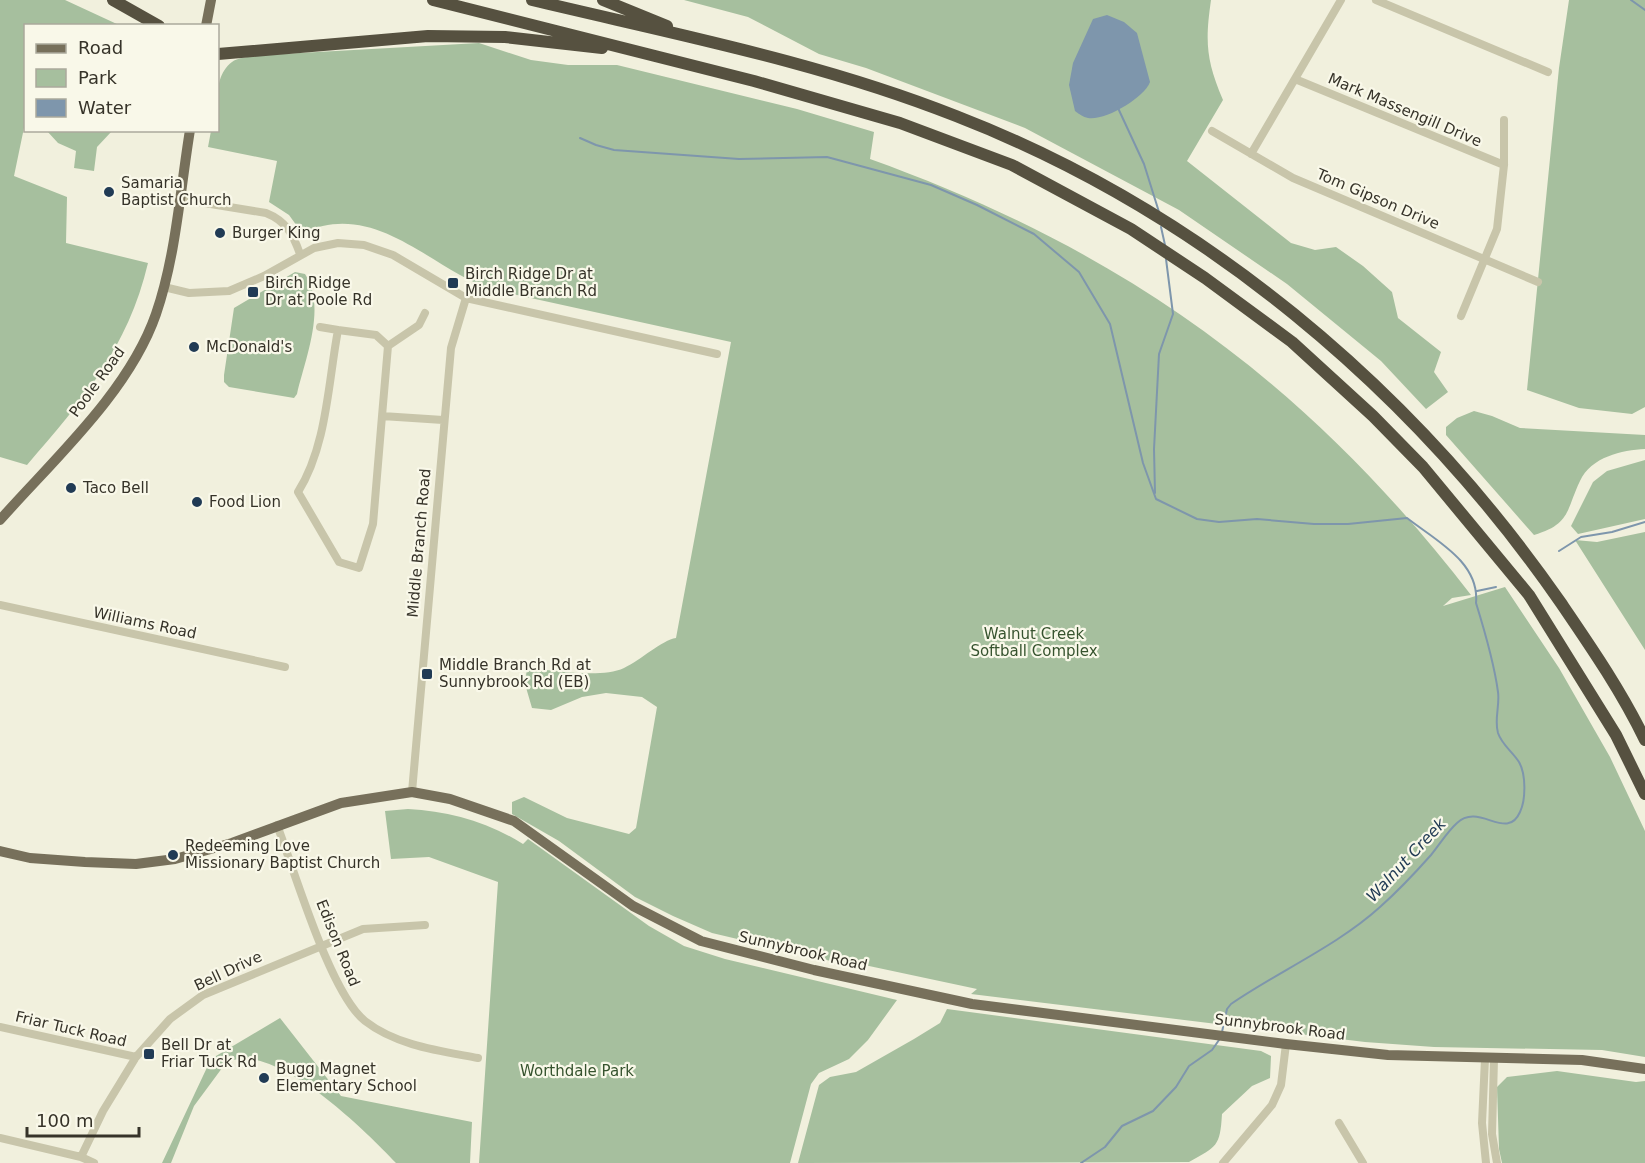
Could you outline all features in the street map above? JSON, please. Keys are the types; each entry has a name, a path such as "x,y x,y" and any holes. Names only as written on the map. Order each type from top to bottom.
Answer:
{"highway":[{"path":"113,0 155,24"},
{"path":"433,0 647,53 900,123 1012,165 1131,229 1205,278 1292,342 1373,416 1424,467 1529,595 1616,735 1645,794"},
{"path":"532,0 827,73 920,102 1028,148 1141,208 1196,242 1285,306 1339,351 1438,448 1532,562 1606,671 1645,740"},
{"path":"603,0 704,41"},
{"path":"219,54 360,40 477,36 647,53"}],"main road":[{"path":"206,24 211,0"},
{"name":"Poole Road","path":"0,520 65,449 127,370 156,316 164,287 190,132"},
{"name":"Sunnybrook Road","path":"0,851 53,861 136,864 175,859 232,843 340,803 412,792 450,799 514,821 633,906 701,941 814,970 972,1004 1286,1044 1388,1055 1582,1060 1645,1069"}],"street":[{"path":"1251,154 1341,0"},
{"path":"1376,0 1548,72"},
{"name":"Mark Massengill Drive","path":"1295,79 1504,165"},
{"path":"1461,316 1497,229 1504,165 1504,120"},
{"name":"Tom Gipson Drive","path":"1212,131 1293,178 1538,282"},
{"path":"180,199 266,213 278,218 291,231 300,254"},
{"path":"164,287 189,294 229,291 264,276 314,248 338,243 364,245 393,255 466,298 717,354"},
{"name":"Middle Branch Road","path":"412,792 443,420 451,348 466,298"},
{"path":"388,346 419,325 424,314"},
{"path":"320,327 376,335 388,346"},
{"path":"338,330 320,446 310,473 298,492 339,562 348,567 359,568 373,524 388,346"},
{"path":"382,416 443,420"},
{"name":"Williams Road","path":"0,605 285,667"},
{"name":"Edison Road","path":"277,825 322,946 348,1003 366,1022 390,1036 418,1046 478,1058"},
{"name":"Bell Drive","path":"81,1157 103,1111 136,1057 170,1019 203,995 363,929 425,925"},
{"name":"Friar Tuck Road","path":"0,1027 136,1057"},
{"path":"1223,1163 1272,1105 1281,1084 1286,1044"},
{"path":"1486,1163 1482,1123 1489,1059"},
{"path":"1489,1059 1493,1149 1497,1163"},
{"path":"1482,1123 1492,1124"},
{"path":"1339,1124 1364,1163"},
{"path":"0,1138 81,1157 94,1163"}],"green space":[{"path":"0,0 65,0 117,24 24,24 24,128 14,176 67,197 66,243 148,263 128,321 101,372 84,395 27,465 0,457"},
{"path":"684,0 1211,0 1208,51 1223,100 1187,161 1291,243 1315,250 1336,247 1363,266 1392,292 1398,318 1441,352 1434,372 1448,392 1426,409 1381,361 1287,284 1179,210 1025,128 866,68 819,54 748,17"},
{"path":"1569,0 1645,0 1645,407 1632,414 1579,408 1527,390 1559,68"},
{"name":"Walnut Creek Softball Complex","path":"479,43 531,60 568,65 617,65 797,109 874,132 870,159 962,195 1047,235 1128,281 1204,331 1275,387 1343,449 1408,519 1471,595 1452,598 1443,606 1505,587 1559,668 1610,757 1645,831 1645,1057 1602,1050 1434,1047 1365,1042 971,994 977,989 855,963 852,966 712,933 635,897 559,841 512,814 512,802 524,797 567,818 629,834 636,828 657,707 642,697 606,693 582,697 551,710 532,708 525,684 527,668 577,673 614,671 631,664 664,642 676,638 731,342 490,289 464,277 404,242 366,227 345,224 324,226 302,233 289,215 269,202 277,161 208,147 211,132 219,132 221,76 235,60 264,55"},
{"path":"48,132 111,132 97,147 94,171 74,168 76,151 58,143"},
{"path":"295,272 305,274 314,302 312,333 297,394 294,398 229,387 224,382 224,375 234,308"},
{"path":"1474,411 1520,428 1645,435 1645,449 1617,453 1592,466 1580,481 1566,515 1561,521 1546,531 1534,535 1446,435 1446,427 1457,418"},
{"path":"1645,460 1645,519 1578,534 1571,526 1593,482 1607,471"},
{"path":"1645,532 1645,650 1575,540 1597,542"},
{"name":"Worthdale Park","path":"408,809 438,812 468,819 510,836 523,844 528,839 649,926 684,946 725,959 897,1000 868,1040 849,1059 819,1073 811,1084 790,1163 479,1163 498,882 429,857 391,859 385,811"},
{"path":"947,1009 1261,1051 1271,1056 1270,1078 1252,1086 1222,1114 1220,1133 1215,1144 1189,1162 798,1163 819,1085 830,1077 856,1072 914,1039 940,1023"},
{"path":"280,1018 341,1096 472,1122 470,1163 396,1163 350,1118 312,1088 274,1066 245,1059 228,1060 194,1106 171,1163 162,1163 211,1059"},
{"path":"1557,1071 1636,1082 1645,1081 1645,1163 1502,1163 1499,1149 1497,1087 1507,1077"}],"water":[{"path":"1107,15 1124,22 1137,33 1150,82 1140,95 1123,107 1104,116 1088,118 1075,111 1069,85 1073,63 1093,19"}],"waterway":[{"path":"1631,0 1645,10"},
{"path":"1118,108 1144,164 1159,212"},
{"path":"580,138 614,150 739,159 827,157 931,185 977,205 1034,234 1079,272 1110,324 1143,463 1156,499 1197,519 1219,522 1257,519 1314,524 1348,524 1407,518 1454,553 1463,564 1475,588 1476,603 1494,670 1498,697 1498,733 1519,762 1523,773 1524,794 1520,812 1514,820 1508,823 1474,817 1465,818 1457,823 1413,875 1363,921 1327,946 1231,1004 1227,1009 1222,1032"},
{"path":"1161,227 1165,245"},
{"path":"1155,493 1154,449 1159,354 1173,314 1166,259"},
{"name":"Walnut Creek","path":"1559,551 1581,537 1612,532 1645,522"},
{"name":"Walnut Creek","path":"1477,591 1496,587"},
{"name":"Walnut Creek","path":"1081,1163 1105,1147 1122,1126 1153,1111 1176,1087 1189,1066 1212,1050 1219,1040"}],"place":[{"name":"Samaria Baptist Church","path":"109,192"},
{"name":"Burger King","path":"220,233"},
{"name":"Birch Ridge Dr at Middle Branch Rd","path":"453,283"},
{"name":"Birch Ridge Dr at Poole Rd","path":"253,292"},
{"name":"McDonald's","path":"194,347"},
{"name":"Taco Bell","path":"71,488"},
{"name":"Food Lion","path":"197,502"},
{"name":"Middle Branch Rd at Sunnybrook Rd (EB)","path":"427,674"},
{"name":"Redeeming Love Missionary Baptist Church","path":"173,855"},
{"name":"Bell Dr at Friar Tuck Rd","path":"149,1054"},
{"name":"Bugg Magnet Elementary School","path":"264,1078"}]}
